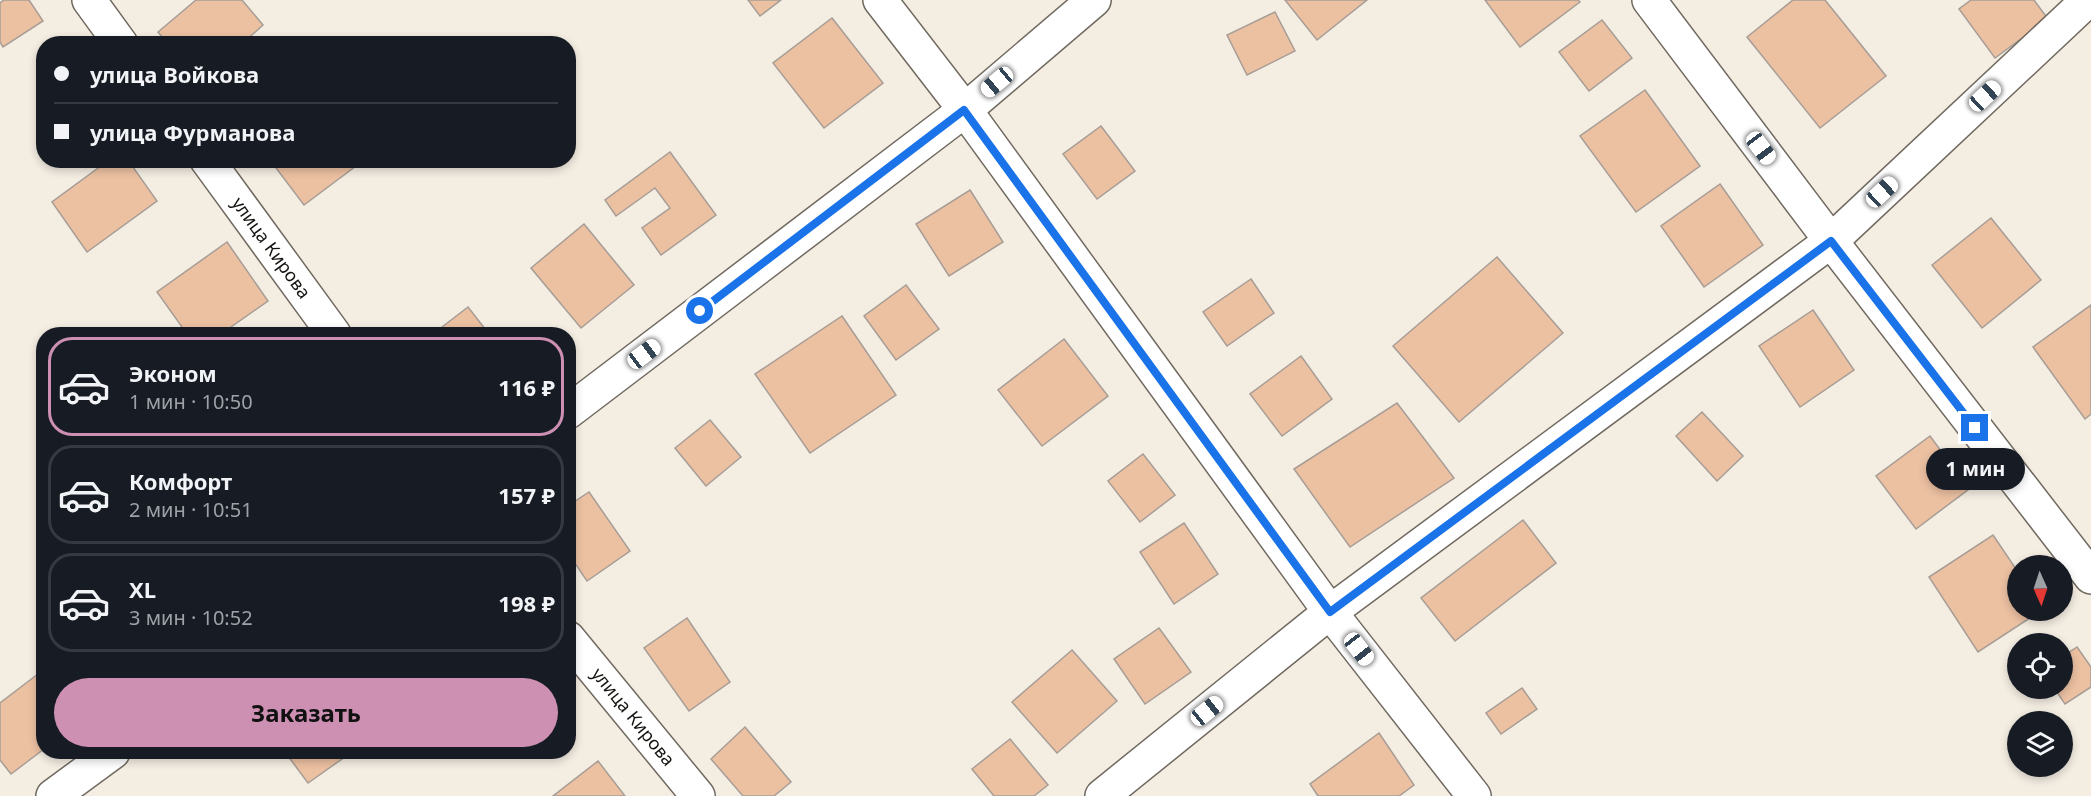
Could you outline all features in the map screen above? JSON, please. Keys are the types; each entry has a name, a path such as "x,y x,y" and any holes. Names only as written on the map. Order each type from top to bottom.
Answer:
{"street":[{"path":"89,0 115,36"},
{"path":"880,0 964,110 1330,612 1474,796"},
{"path":"576,406 964,110 1094,0"},
{"path":"1649,0 1831,241 2091,577"},
{"path":"1102,796 1330,612 1831,241 2088,0"},
{"name":"улица Кирова","path":"213,168 329,327"},
{"name":"улица Кирова","path":"576,648 698,796"},
{"path":"53,796 103,759"}],"building":[{"path":"4,0 29,0 43,21 3,47 0,42 0,3"},
{"path":"196,0 242,0 263,25 251,36 161,36 158,32"},
{"path":"748,0 781,0 760,16"},
{"path":"1285,0 1367,0 1317,40"},
{"path":"1485,0 1578,0 1580,2 1520,47"},
{"path":"1793,0 1825,0 1886,76 1820,128 1747,37"},
{"path":"1971,0 2034,0 2048,19 1995,58 1959,9"},
{"path":"1275,12 1295,51 1247,75 1227,35"},
{"path":"832,18 883,83 824,128 773,63"},
{"path":"1602,20 1632,58 1589,91 1559,52"},
{"path":"1645,90 1700,166 1636,212 1580,136"},
{"path":"1101,126 1135,171 1097,199 1063,154"},
{"path":"670,152 716,215 661,255 642,228 670,208 655,188 616,216 605,200"},
{"path":"98,168 134,168 157,201 87,252 52,202"},
{"path":"276,168 353,168 304,205"},
{"path":"1720,184 1763,245 1704,287 1661,226"},
{"path":"970,190 1003,242 949,276 916,224"},
{"path":"1991,218 2041,280 1982,328 1932,265"},
{"path":"584,224 634,285 581,328 531,268"},
{"path":"227,242 268,301 231,327 182,327 157,292"},
{"path":"1497,257 1563,333 1459,422 1393,346"},
{"path":"1251,279 1274,313 1227,346 1203,312"},
{"path":"906,285 939,329 896,360 864,316"},
{"path":"2091,305 2091,414 2085,419 2033,347"},
{"path":"468,307 484,327 442,327"},
{"path":"1813,310 1854,370 1800,407 1759,346"},
{"path":"842,316 896,395 810,453 755,374"},
{"path":"1064,339 1108,396 1042,446 998,390"},
{"path":"1301,356 1332,399 1282,436 1250,394"},
{"path":"1397,403 1454,478 1350,547 1294,469"},
{"path":"1702,412 1743,456 1717,481 1676,436"},
{"path":"710,420 741,457 706,486 675,448"},
{"path":"1930,436 1969,489 1916,529 1876,476"},
{"path":"1143,454 1175,495 1140,522 1108,481"},
{"path":"589,492 630,551 587,581 576,565 576,501"},
{"path":"1523,520 1556,563 1455,641 1421,598"},
{"path":"1184,523 1218,574 1174,604 1140,552"},
{"path":"1993,535 2007,556 2007,621 2025,621 1978,652 1929,577"},
{"path":"687,618 730,682 689,711 644,648"},
{"path":"1159,628 1191,672 1145,704 1114,659"},
{"path":"2077,647 2091,667 2091,687 2073,699 2073,650"},
{"path":"1072,650 1117,701 1057,753 1012,702"},
{"path":"36,676 36,755 11,774 0,760 0,703"},
{"path":"1522,688 1537,709 1501,734 1486,713"},
{"path":"2062,699 2073,699 2065,704"},
{"path":"745,727 791,782 774,796 743,796 711,759"},
{"path":"1379,733 1414,785 1399,796 1318,796 1310,784"},
{"path":"1010,739 1048,785 1034,796 994,796 972,769"},
{"path":"290,759 342,759 308,783"},
{"path":"598,761 625,796 553,796"}],"route":[{"path":"700,311 964,110 1330,612 1831,241 1975,428"}]}
